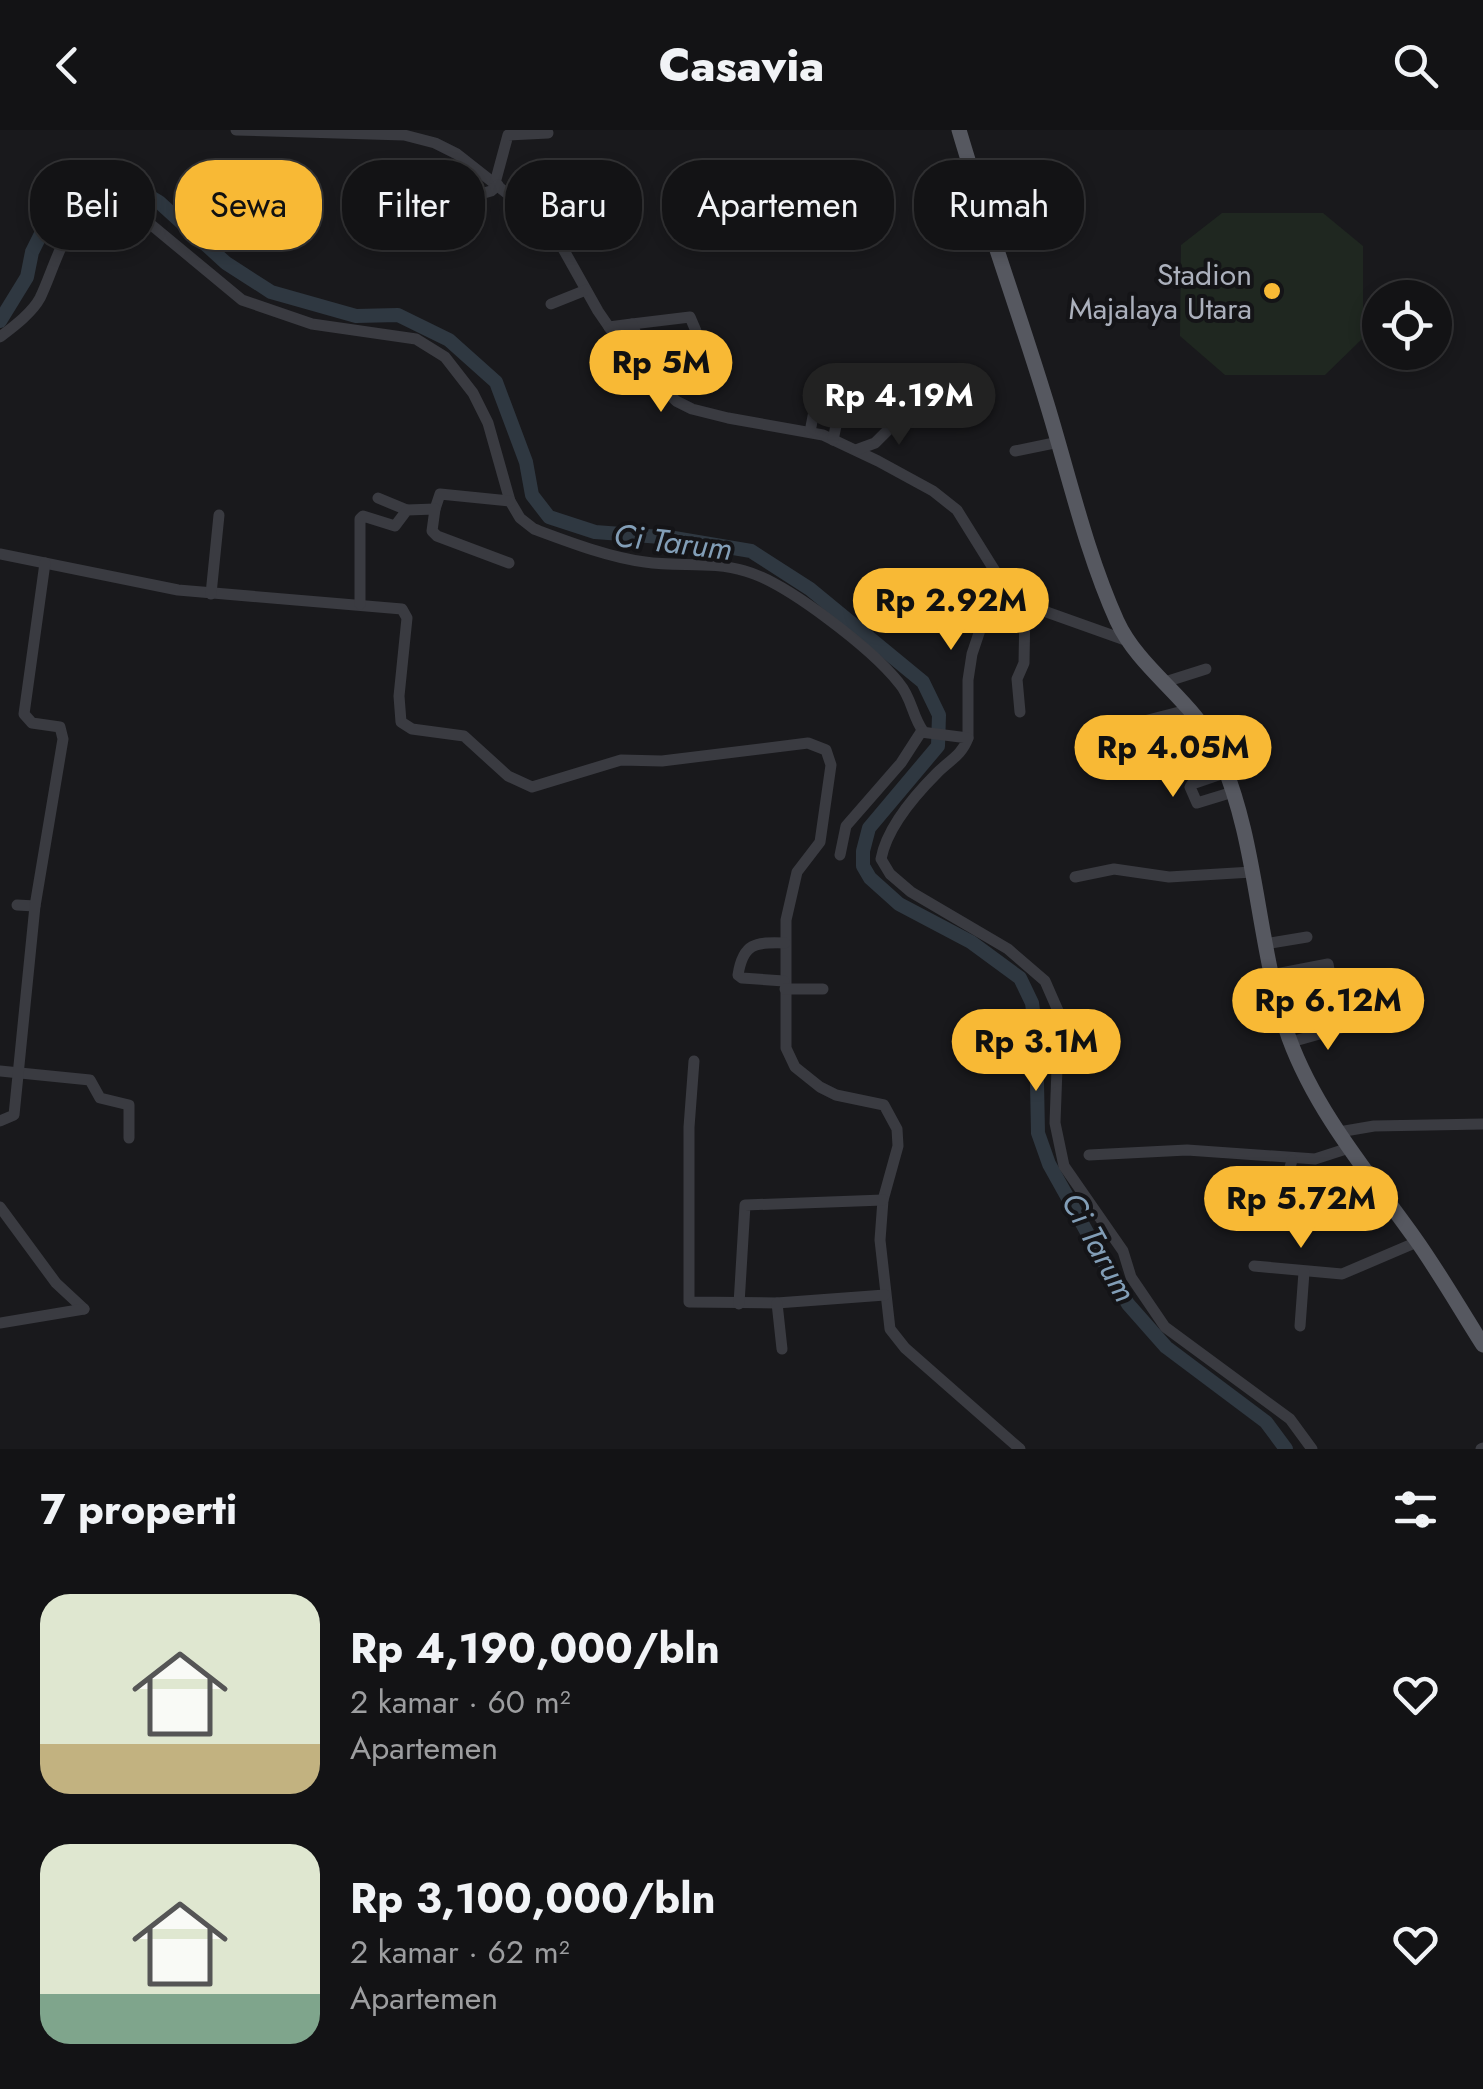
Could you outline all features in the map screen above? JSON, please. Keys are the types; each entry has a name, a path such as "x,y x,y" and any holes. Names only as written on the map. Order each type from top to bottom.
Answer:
{"main road":[{"path":"960,130 1077,510 1113,610 1128,641 1204,728 1226,772 1252,872 1271,975 1291,1042 1349,1148 1418,1242 1483,1346"}],"street":[{"path":"236,130 418,137 457,154 552,229 622,346 672,398 692,409 833,440 933,491 957,510 1013,600 1128,641"},
{"path":"485,193 497,184 508,135 548,133"},
{"path":"0,337 38,302 72,225 100,206 122,206 136,213 242,300 312,324 416,339 445,357 474,393 488,423 510,502 520,518 534,529 642,562 730,567 750,572 821,612 899,682 911,701 916,722 924,731 966,737"},
{"path":"551,304 586,290"},
{"path":"609,327 690,317 696,331"},
{"path":"622,346 636,339 632,324"},
{"path":"810,432 818,390"},
{"path":"833,440 842,398"},
{"path":"856,450 875,443 889,429 886,416"},
{"path":"1015,451 1058,442"},
{"path":"509,564 432,531 440,494 510,502"},
{"path":"378,498 407,510 435,509"},
{"path":"360,604 360,519 366,516 397,526 407,510"},
{"path":"211,594 220,515"},
{"path":"0,554 178,590 402,609 407,616 401,722 412,729 464,736 508,776 525,786 622,760 662,762 808,742 822,747 832,765 830,791 820,842 798,872 792,889 785,943 786,1048 795,1067 830,1092 880,1104 889,1110 897,1129 898,1146 884,1200 880,1240 890,1329 896,1339 1020,1449"},
{"path":"0,1121 14,1115 35,906 63,739 60,726 32,722 24,714 45,563"},
{"path":"1006,591 997,613 980,630 972,654 963,752 937,773 891,829 881,859 890,874 911,892 1008,949 1045,981 1059,1014 1055,1123 1064,1166 1123,1251 1131,1277 1164,1327 1290,1419 1312,1449"},
{"path":"1020,712 1016,679 1024,662 1025,606"},
{"path":"1165,682 1206,669"},
{"path":"1121,728 1188,710"},
{"path":"1162,718 1172,740 1204,728"},
{"path":"840,856 846,826 924,731"},
{"path":"1226,772 1190,787 1197,803 1233,792"},
{"path":"1074,877 1114,869 1169,878 1252,872"},
{"path":"18,904 35,906"},
{"path":"1265,944 1307,937"},
{"path":"785,943 762,942 752,946 741,958 738,975 823,989"},
{"path":"1271,975 1328,964 1332,985"},
{"path":"1291,1042 1355,1024"},
{"path":"694,1061 689,1126 688,1301 778,1303 885,1295"},
{"path":"0,1071 90,1080 100,1098 129,1105 129,1138"},
{"path":"1339,1132 1374,1126 1483,1124"},
{"path":"1090,1156 1188,1150 1315,1160 1349,1148"},
{"path":"1275,1224 1292,1160"},
{"path":"740,1304 745,1205 884,1200"},
{"path":"0,1207 47,1274 84,1309 0,1323"},
{"path":"1254,1266 1346,1273 1418,1242"},
{"path":"1300,1326 1304,1272"},
{"path":"778,1303 782,1349"}],"shaded area":[{"name":"Stadion Majalaya Utara","path":"1222,213 1323,213 1363,246 1362,339 1325,375 1225,375 1180,336 1181,245"}],"waterway":[{"name":"Ci Tarum","path":"0,321 27,277 32,252 51,214 97,183 127,183 159,202 226,263 271,292 356,316 398,315 449,340 496,382 526,462 532,495 549,517 595,532 674,538 751,551 810,589 923,682 939,715 938,746 869,828 863,866 870,878 899,904 971,942 1020,978 1032,1003 1036,1032 1038,1133 1049,1164 1098,1252 1128,1304 1166,1347 1266,1422 1286,1449"}],"place":[{"name":"Stadion Majalaya Utara","path":"1272,291"}]}
